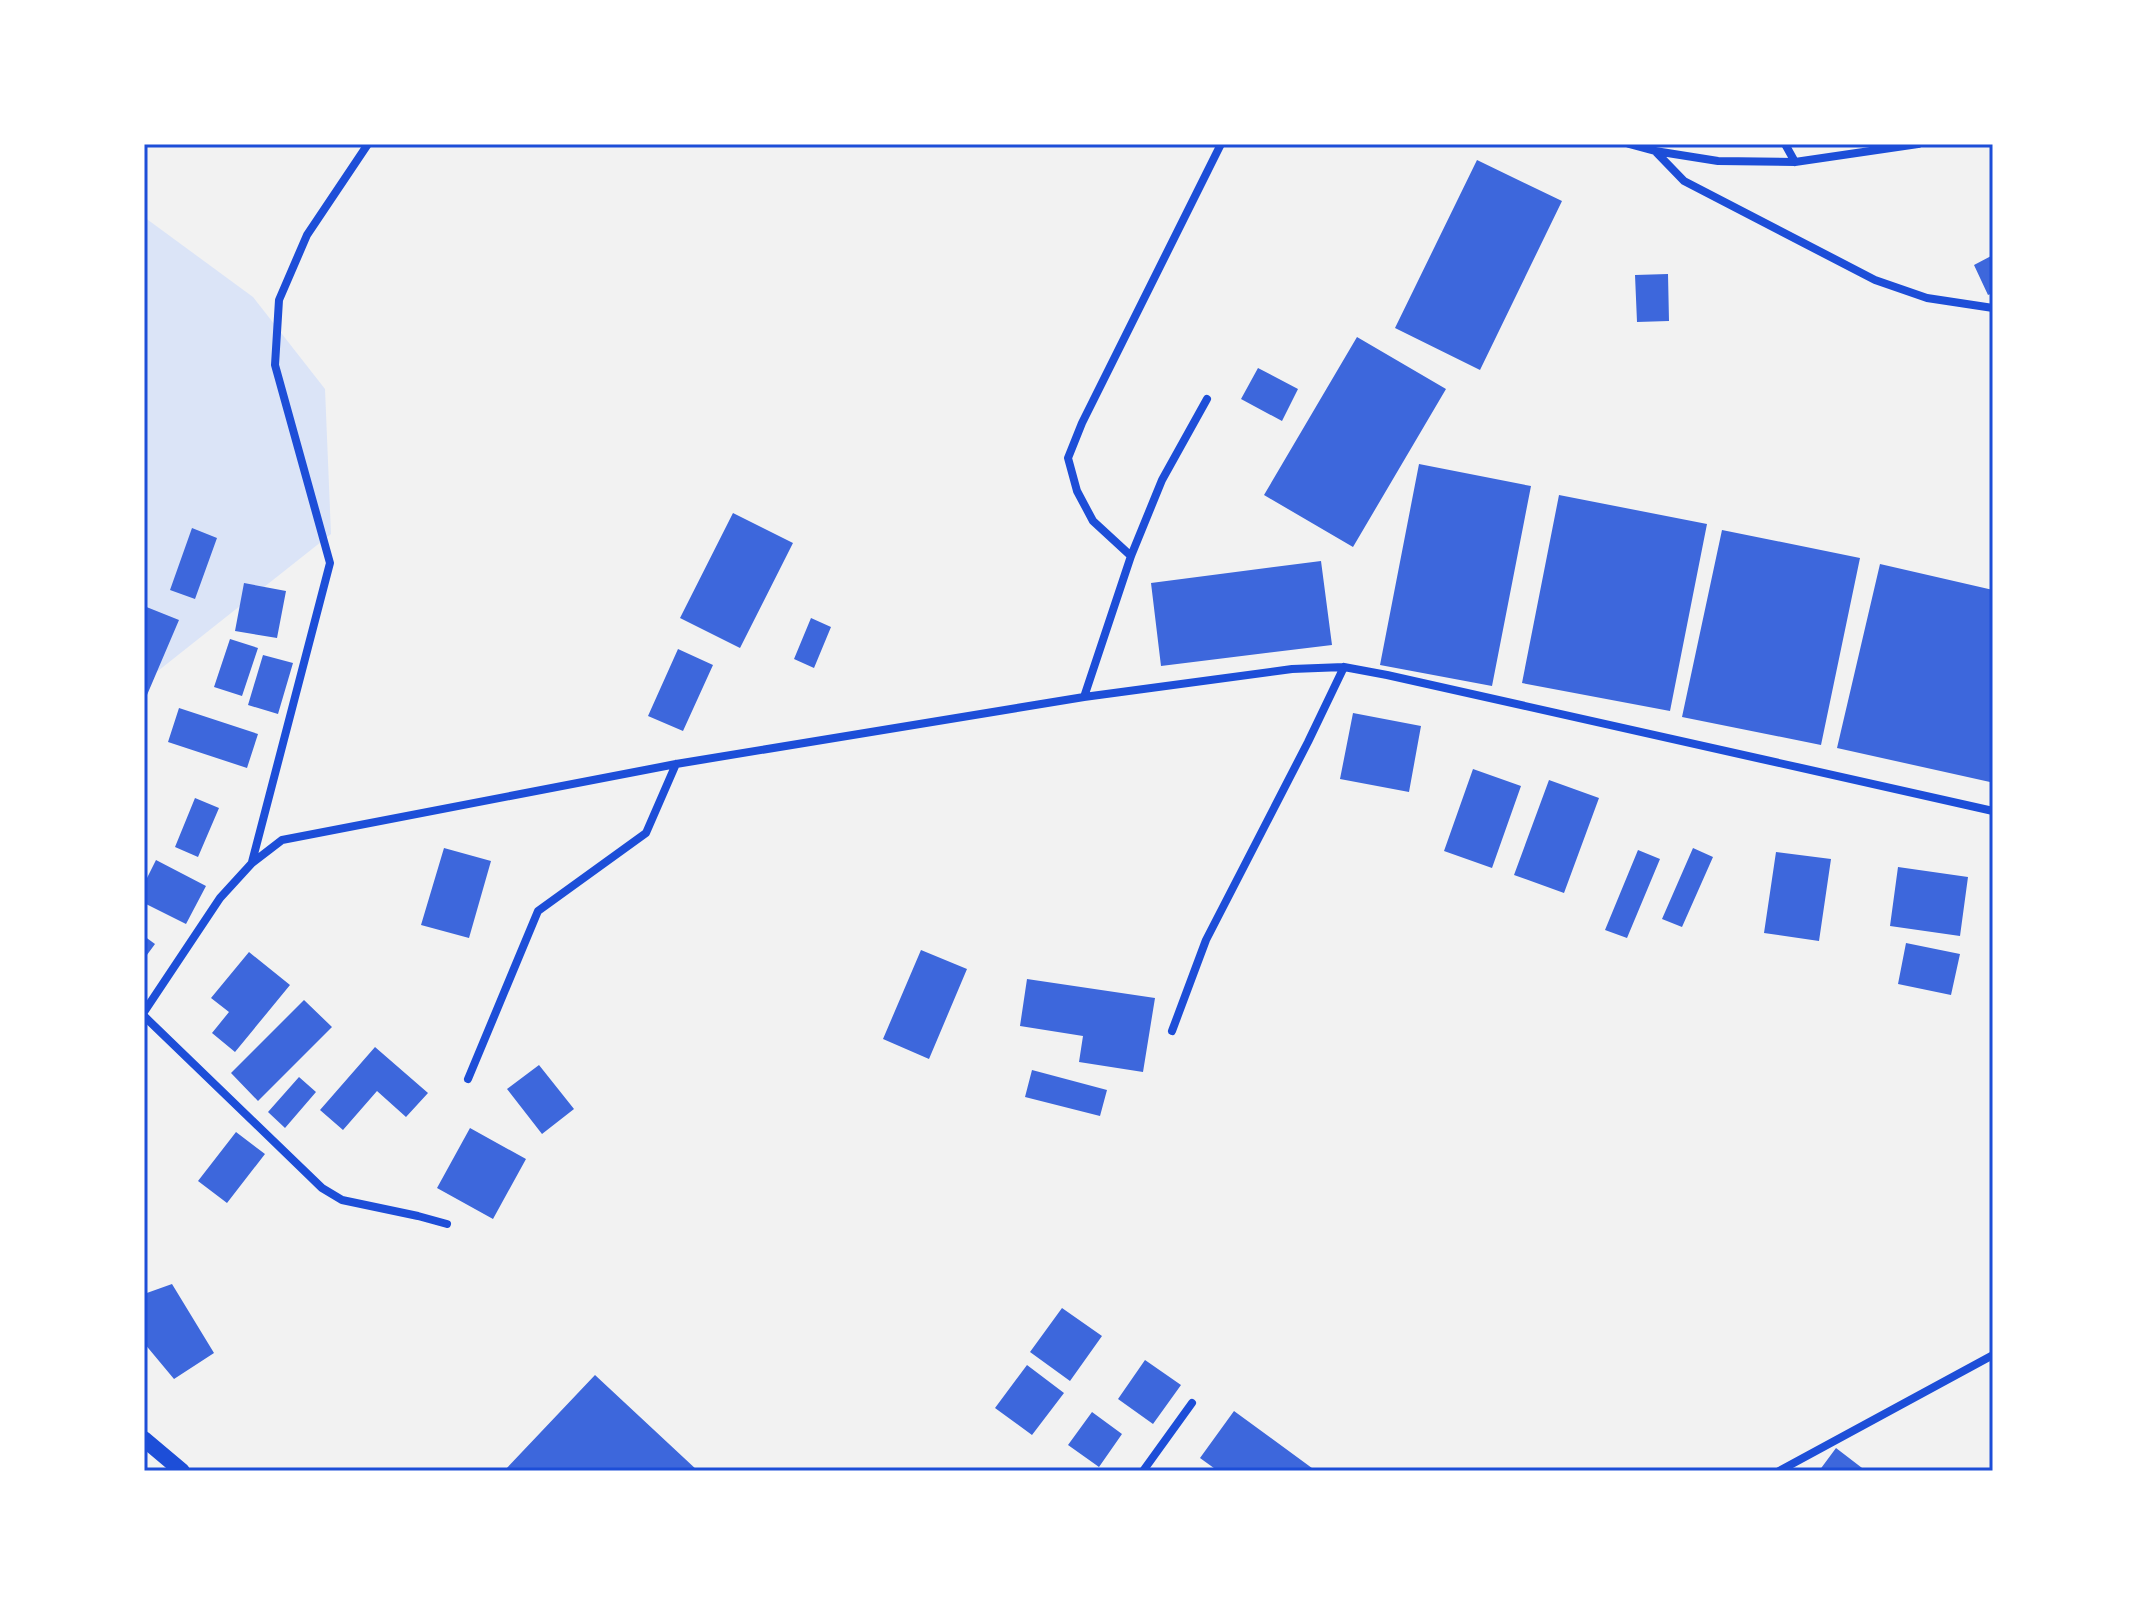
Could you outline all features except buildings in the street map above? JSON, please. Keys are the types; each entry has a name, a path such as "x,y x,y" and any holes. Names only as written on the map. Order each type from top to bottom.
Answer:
{"main road":[{"path":"144,1439 182,1471"}],"street":[{"path":"252,863 330,563 275,365 279,300 307,235 368,144"},
{"path":"1131,556 1093,521 1077,491 1068,458 1082,423 1221,144"},
{"path":"1629,144 1718,161 1795,162 1918,144"},
{"path":"1785,144 1795,162"},
{"path":"1655,151 1684,181 1875,280 1927,298 1993,308"},
{"path":"1084,697 1131,556 1162,480 1207,399"},
{"path":"1172,1031 1206,940 1344,667"},
{"path":"447,1224 342,1200 322,1188 144,1014 220,898 252,863 282,840 676,764 1084,697 1292,669 1344,667 1993,811"},
{"path":"468,1079 538,911 646,833 676,764"},
{"path":"1779,1471 1993,1355"},
{"path":"1143,1471 1192,1403"}],"shaded area":[{"path":"144,217 253,297 325,389 331,534 144,682"}]}
